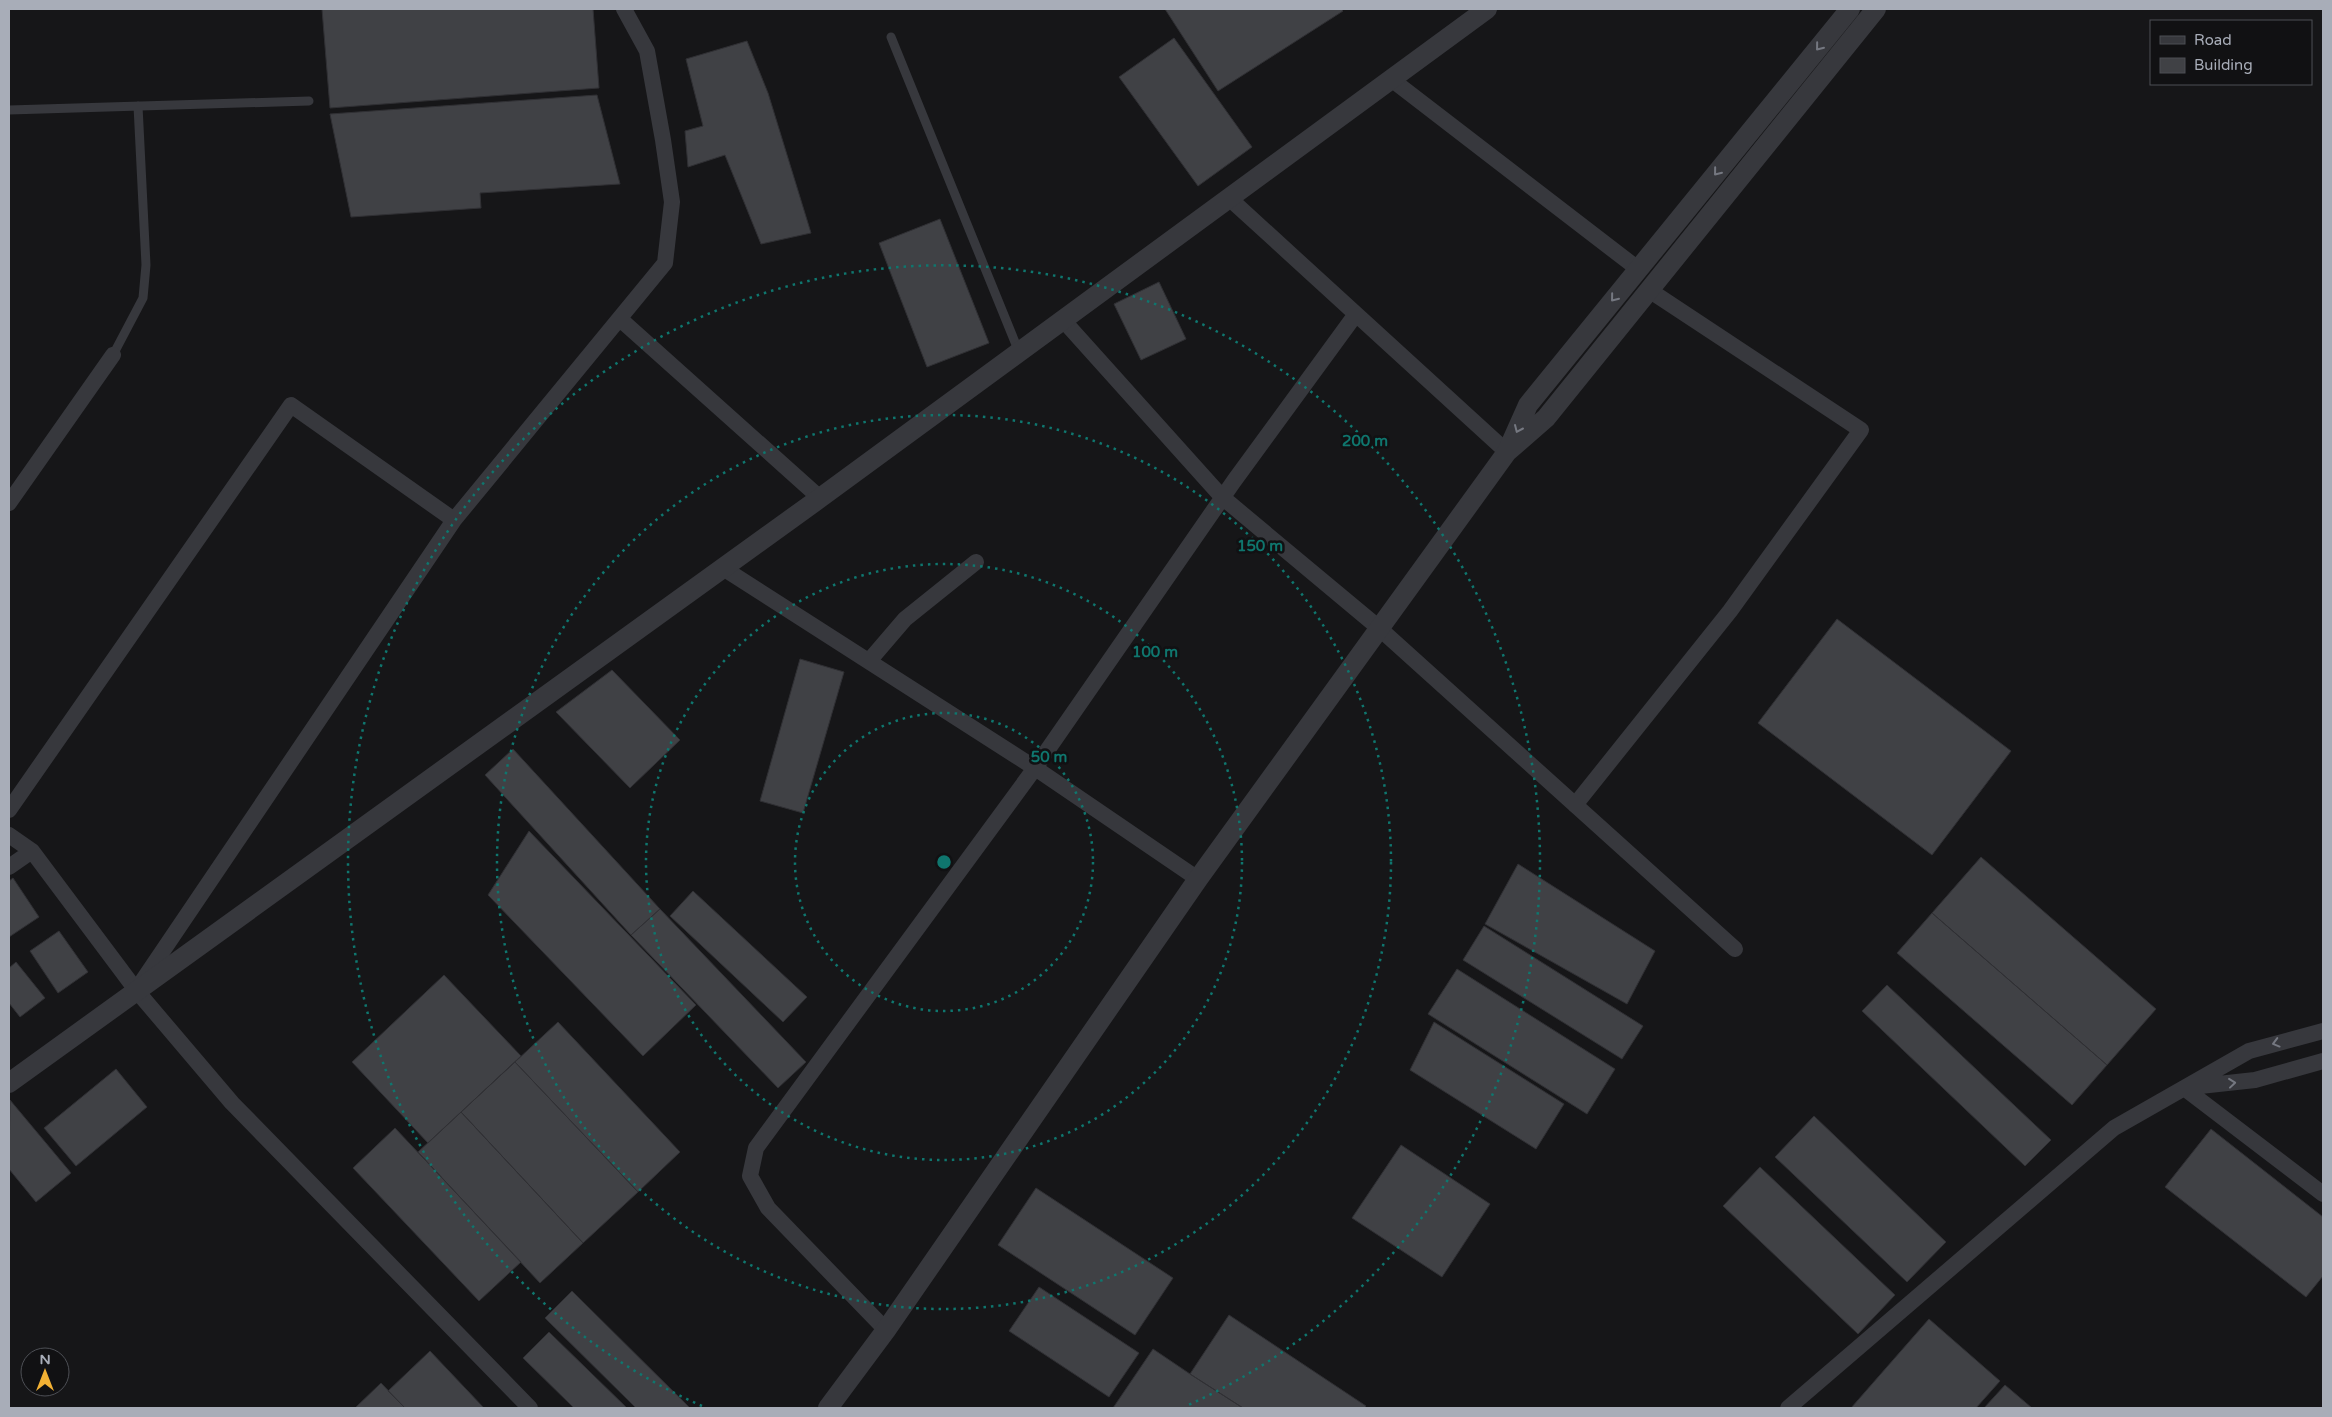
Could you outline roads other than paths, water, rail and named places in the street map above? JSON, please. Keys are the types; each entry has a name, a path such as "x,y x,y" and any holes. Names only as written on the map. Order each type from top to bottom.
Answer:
{"street":[{"path":"136,990 454,520 666,263 672,202 647,51 624,9"},
{"path":"9,1083 820,498 1487,9"},
{"path":"1508,452 1528,405 1850,9"},
{"path":"828,1408 886,1330 1198,879 1508,452 1546,418 1876,9"},
{"path":"1391,79 1638,269"},
{"path":"1229,198 1508,452"},
{"path":"1575,805 1730,611 1861,430 1649,290"},
{"path":"886,1330 768,1208 750,1176 756,1148 1035,768 1222,497 1356,314"},
{"path":"620,319 820,498"},
{"path":"1063,320 1222,497 1379,628 1735,949"},
{"path":"9,503 113,355"},
{"path":"9,810 291,405 454,520"},
{"path":"869,661 904,619 976,562"},
{"path":"723,568 1035,768 1198,879"},
{"path":"9,835 32,851 136,990 232,1103 530,1408"},
{"path":"9,867 32,851"},
{"path":"1792,1407 2114,1128 2249,1051 2323,1031"},
{"path":"2184,1088 2255,1080 2323,1061"},
{"path":"2184,1088 2323,1194"}],"lane":[{"path":"891,37 1019,352"},
{"path":"9,110 309,101"},
{"path":"113,355 143,298 146,265 138,106"}]}
